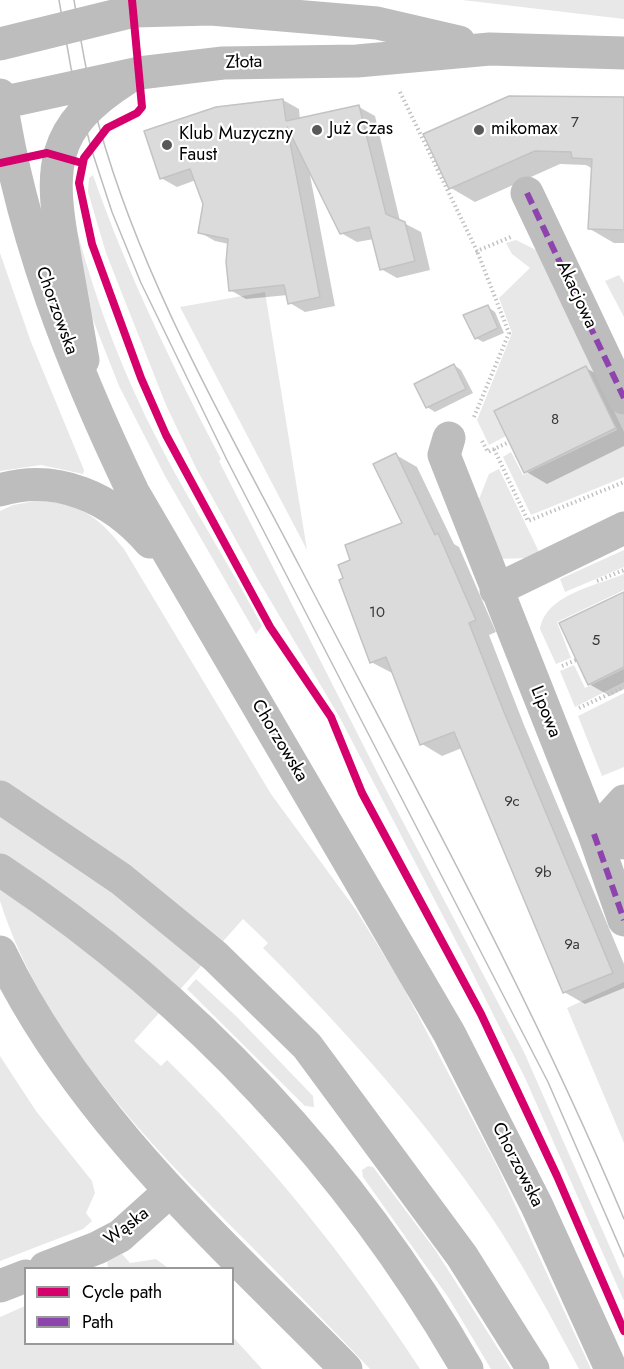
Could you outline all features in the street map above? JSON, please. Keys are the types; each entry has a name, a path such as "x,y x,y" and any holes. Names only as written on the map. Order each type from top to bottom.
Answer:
{"main road":[{"name":"Złota","path":"91,0 134,10"},
{"name":"Złota","path":"0,44 134,10 211,9 378,23 490,49"},
{"name":"Złota","path":"0,100 135,74 223,63 357,61 490,49 624,53"},
{"path":"91,403 54,186 64,142 72,128 93,102 135,74"},
{"name":"Chorzowska","path":"0,100 20,198 60,329 91,403 133,492 449,1033 537,1206 610,1369"},
{"name":"Akacjowa","path":"527,193 624,398"},
{"name":"Lipowa","path":"460,429 444,456 496,590 609,838 624,920"},
{"path":"0,490 21,484 41,483 72,488 98,500 122,515 145,537 190,590"},
{"path":"496,590 624,528"},
{"path":"0,797 121,879 214,956 307,1046 462,1256 533,1369"},
{"path":"609,838 624,801"},
{"path":"0,870 114,951 174,1004 284,1113 344,1183 412,1280 467,1369"},
{"path":"0,952 19,991 58,1054 112,1125 170,1191 346,1369"},
{"name":"Wąska","path":"50,1267 120,1236 170,1191"},
{"path":"0,1286 24,1277"}],"path":[{"path":"400,92 448,193"},
{"path":"460,429 476,416 509,333 477,251"},
{"path":"494,449 528,521 624,482"},
{"path":"595,582 624,570"},
{"path":"570,713 624,687"}],"shaded area":[{"path":"462,0 624,0 624,19"},
{"path":"93,175 136,284 168,355 221,459 219,461 381,780 524,1052 624,1279 624,1301 525,1078 469,966 340,718 257,578 196,468 166,405 106,253 88,192 89,178"},
{"path":"77,231 93,286 134,392 171,466 262,626 256,634 165,476 119,386 82,292"},
{"path":"516,240 536,250 624,432 624,477 531,515 503,457 511,452 523,475 617,430 586,367 494,411 506,436 489,445 477,420 512,333 499,298 530,268 512,254 506,243"},
{"path":"0,253 31,342 84,470 83,474 41,465 0,471"},
{"path":"619,275 624,283 624,317 605,281"},
{"path":"265,292 307,550 180,307"},
{"path":"499,469 540,554 527,558 498,559 475,509 489,474"},
{"path":"35,501 64,504 86,513 106,528 124,549 271,794 356,910 400,981 498,1168 591,1369 579,1369 502,1234 438,1144 354,1043 263,948 268,943 243,919 134,1041 161,1066 167,1060 237,1132 333,1247 420,1369 370,1369 138,1128 72,1043 19,951 0,901 0,511 13,505"},
{"path":"624,550 624,567 565,592 560,579"},
{"path":"624,574 624,590 557,622 571,658 556,664 540,629 544,617 562,599"},
{"path":"574,665 585,688 624,669 624,682 575,707 560,671"},
{"path":"624,693 624,767 602,776 578,716"},
{"path":"196,979 236,1016 313,1096 314,1107 305,1106 187,989"},
{"path":"624,982 624,1143 567,1008"},
{"path":"0,1056 36,1111 92,1181 95,1193 86,1213 92,1221 83,1229 0,1261"},
{"path":"368,1166 373,1167 436,1251 511,1369 491,1369 448,1297 363,1177 362,1170"},
{"path":"122,1254 130,1263 156,1259 167,1267 108,1267 107,1260"},
{"path":"24,1306 24,1345 234,1345 234,1338 262,1369 0,1369 0,1317"}],"building":[{"path":"509,96 624,97 624,230 588,229 592,159 572,158 571,152 535,151 449,189 423,134"},
{"path":"283,99 286,121 359,105 386,214 405,222 415,261 380,270 369,227 340,234 287,127 320,297 288,304 284,285 229,291 226,262 228,239 198,233 203,204 190,169 160,179 144,131 216,107"},
{"path":"488,305 498,328 475,339 463,315"},
{"path":"454,364 466,389 426,408 414,384"},
{"path":"586,366 616,428 524,473 494,411"},
{"path":"396,453 435,535 438,533 476,620 469,623 613,973 563,993 454,732 420,745 386,657 370,663 339,580 343,578 338,565 350,560 345,545 402,523 373,464"},
{"path":"624,592 624,667 588,685 559,623"}],"tram line":[{"path":"59,0 71,68 91,148 112,212 141,283 227,460 548,1082 624,1257"},
{"path":"74,0 99,126 117,184 162,296 215,406 510,971 588,1135 624,1219"}],"marked path":[{"path":"527,193 624,398"},
{"path":"594,834 624,920"}],"cycle path":[{"path":"132,0 142,107 137,113 107,128 84,158 79,183 92,244 141,378 166,435 270,627 331,717 362,793 481,1014 557,1176 624,1331"},
{"path":"0,163 47,153 82,163"}],"place":[{"name":"Już Czas","path":"317,130"},
{"name":"mikomax","path":"479,130"},
{"name":"Klub Muzyczny Faust","path":"167,145"}]}
